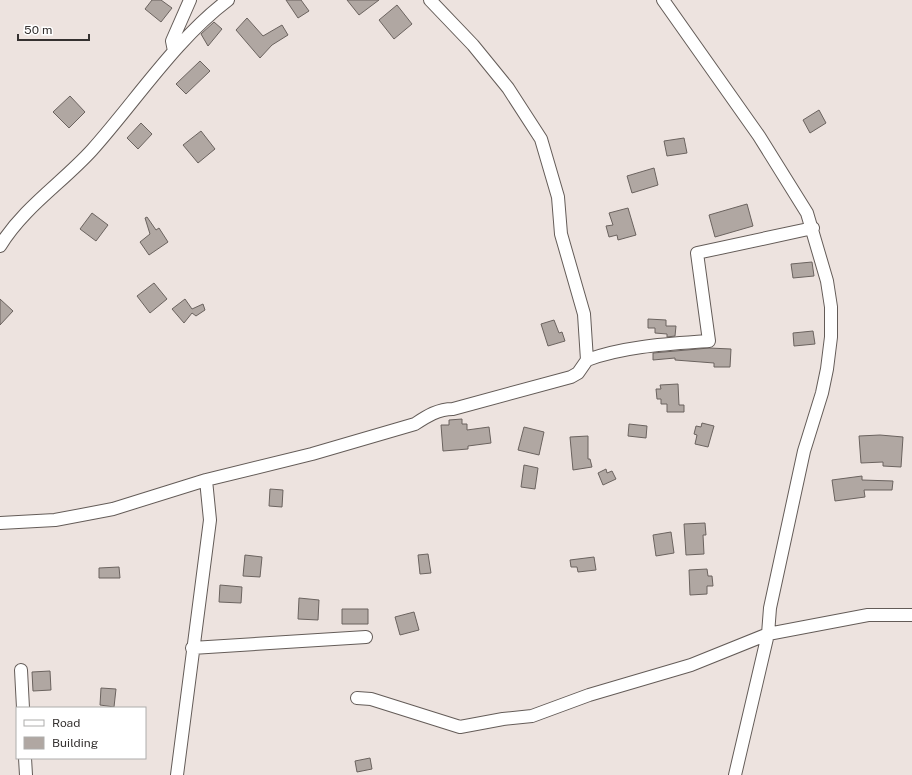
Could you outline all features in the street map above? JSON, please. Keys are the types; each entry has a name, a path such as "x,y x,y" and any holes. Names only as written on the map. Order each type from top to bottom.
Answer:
{"street":[{"path":"174,52 172,42 190,0"},
{"path":"0,246 8,233 39,198 91,151 174,52 217,8 228,0"},
{"path":"430,0 473,45 508,88 541,139 558,197 561,234 584,314 587,360"},
{"path":"663,0 759,136 807,212 813,228 830,301 831,337 822,393 804,451 770,608 768,634 736,775"},
{"path":"0,524 55,520 113,509 206,480 312,454 415,424 428,415 444,409 453,409 571,377 578,373 587,360 601,355 668,344 709,341 697,253 813,228"},
{"path":"177,775 192,648 210,520 206,480"},
{"path":"357,698 371,699 460,727 503,719 532,716 590,695 692,665 768,634 868,615 912,615"},
{"path":"192,648 366,637"},
{"path":"21,670 23,707"},
{"path":"25,759 26,775"}],"building":[{"path":"152,0 161,0 172,8 161,22 145,9"},
{"path":"286,0 301,0 309,11 298,18"},
{"path":"347,0 379,0 359,15"},
{"path":"397,5 412,24 394,39 379,20"},
{"path":"247,18 263,36 282,25 288,35 272,45 260,58 236,30"},
{"path":"214,22 222,29 208,46 201,34"},
{"path":"200,61 210,71 186,94 176,84"},
{"path":"70,96 85,112 69,128 53,112"},
{"path":"819,110 826,123 810,133 803,120"},
{"path":"141,123 152,134 138,149 127,138"},
{"path":"201,131 215,149 198,163 183,145"},
{"path":"684,138 687,153 667,156 664,141"},
{"path":"654,168 658,185 632,193 627,176"},
{"path":"747,204 753,226 715,237 709,215"},
{"path":"628,208 636,235 618,240 617,235 609,237 606,226 613,225 609,213"},
{"path":"92,213 108,225 96,241 80,229"},
{"path":"147,217 156,230 159,228 168,242 149,255 140,242 150,234 145,218"},
{"path":"812,262 814,276 793,278 791,264"},
{"path":"154,283 167,299 150,313 137,296"},
{"path":"0,299 13,311 0,325"},
{"path":"185,299 192,309 203,304 205,310 196,316 192,313 184,323 172,309"},
{"path":"648,319 666,320 666,326 676,326 675,336 667,337 667,334 655,333 655,328 648,328"},
{"path":"554,320 559,333 562,332 565,341 548,346 541,324"},
{"path":"813,331 815,344 794,346 793,333"},
{"path":"709,348 731,349 730,367 714,367 714,363 675,360 675,358 653,360 653,353"},
{"path":"678,384 679,405 684,405 684,412 667,412 667,404 661,404 661,399 657,399 656,389 661,389 660,385"},
{"path":"462,419 462,424 467,424 467,430 489,427 491,443 468,446 468,449 443,451 441,425 449,425 449,420"},
{"path":"702,423 714,426 708,447 695,444 697,435 694,434 696,426 701,427"},
{"path":"629,424 647,426 646,438 628,436"},
{"path":"524,427 544,432 539,455 518,450"},
{"path":"880,435 903,437 901,467 883,466 883,462 861,463 859,436"},
{"path":"588,436 588,459 590,459 592,467 573,470 570,437"},
{"path":"524,465 538,468 535,489 521,487"},
{"path":"606,469 607,473 612,471 616,479 603,485 598,473"},
{"path":"862,476 862,480 893,481 892,490 864,490 865,497 835,501 832,480"},
{"path":"270,489 283,490 282,507 269,506"},
{"path":"705,523 706,535 703,535 704,554 686,555 684,524"},
{"path":"671,532 674,553 656,556 653,535"},
{"path":"428,554 431,573 420,574 418,555"},
{"path":"245,555 262,557 260,577 243,576"},
{"path":"594,557 596,570 578,572 577,567 571,567 570,560"},
{"path":"119,567 120,578 99,578 99,568"},
{"path":"707,569 708,576 712,576 713,586 707,586 707,594 690,595 689,570"},
{"path":"220,585 242,587 241,603 219,602"},
{"path":"299,598 319,600 318,620 298,619"},
{"path":"342,609 368,609 368,624 342,624"},
{"path":"414,612 419,630 400,635 395,617"},
{"path":"50,671 51,690 33,691 32,672"},
{"path":"101,688 116,689 114,707 100,705"},
{"path":"370,758 372,769 357,772 355,761"}]}
